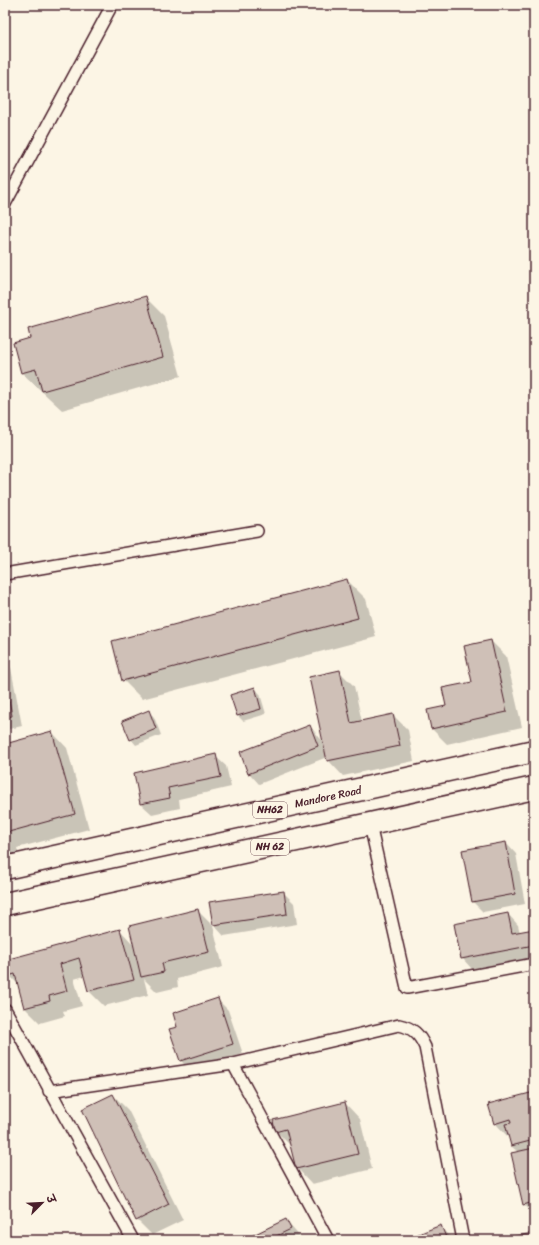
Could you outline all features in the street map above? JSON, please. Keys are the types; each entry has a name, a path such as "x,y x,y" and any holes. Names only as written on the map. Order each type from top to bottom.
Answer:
{"highway":[{"name":"Mandore Road","path":"5,868 534,751"},
{"name":"NH 62","path":"5,904 534,788"}],"lane":[{"path":"5,204 112,5"},
{"path":"5,574 257,531"},
{"path":"370,825 407,988 534,964"},
{"path":"5,1009 49,1091 133,1240"},
{"path":"49,1091 233,1064 399,1025 411,1028 420,1036 425,1047 463,1240"},
{"path":"233,1064 328,1240"}],"building":[{"path":"146,296 163,357 42,391 36,369 21,373 13,343 30,338 28,329"},
{"path":"347,579 358,618 122,681 112,641"},
{"path":"491,640 507,712 431,729 427,710 446,706 442,688 472,682 464,646"},
{"path":"340,670 351,723 393,714 400,746 327,761 309,677"},
{"path":"5,678 12,716 5,717"},
{"path":"255,687 261,709 237,716 230,695"},
{"path":"149,710 156,729 130,740 122,721"},
{"path":"310,725 318,746 248,774 240,752"},
{"path":"52,731 75,814 5,833 5,813 8,813 5,801 5,744"},
{"path":"216,754 221,777 168,788 170,798 140,804 134,773"},
{"path":"506,842 515,894 472,902 462,850"},
{"path":"284,891 287,914 213,925 209,902"},
{"path":"198,909 209,952 162,963 164,972 141,977 129,926"},
{"path":"508,913 512,933 534,929 534,945 461,959 454,924"},
{"path":"120,929 134,980 88,991 79,958 60,964 67,991 49,996 50,1001 24,1008 15,974 8,976 5,960"},
{"path":"218,998 233,1044 180,1061 169,1029 177,1027 173,1013"},
{"path":"534,1092 534,1140 511,1146 505,1124 511,1123 510,1119 494,1124 488,1104"},
{"path":"113,1094 169,1204 136,1221 82,1109"},
{"path":"345,1102 358,1154 296,1169 286,1129 275,1132 273,1120"},
{"path":"534,1148 534,1202 523,1205 511,1153"},
{"path":"286,1219 291,1229 268,1240 243,1240"},
{"path":"441,1225 447,1240 418,1240 416,1235"},
{"path":"534,1233 534,1240 492,1240"}]}
